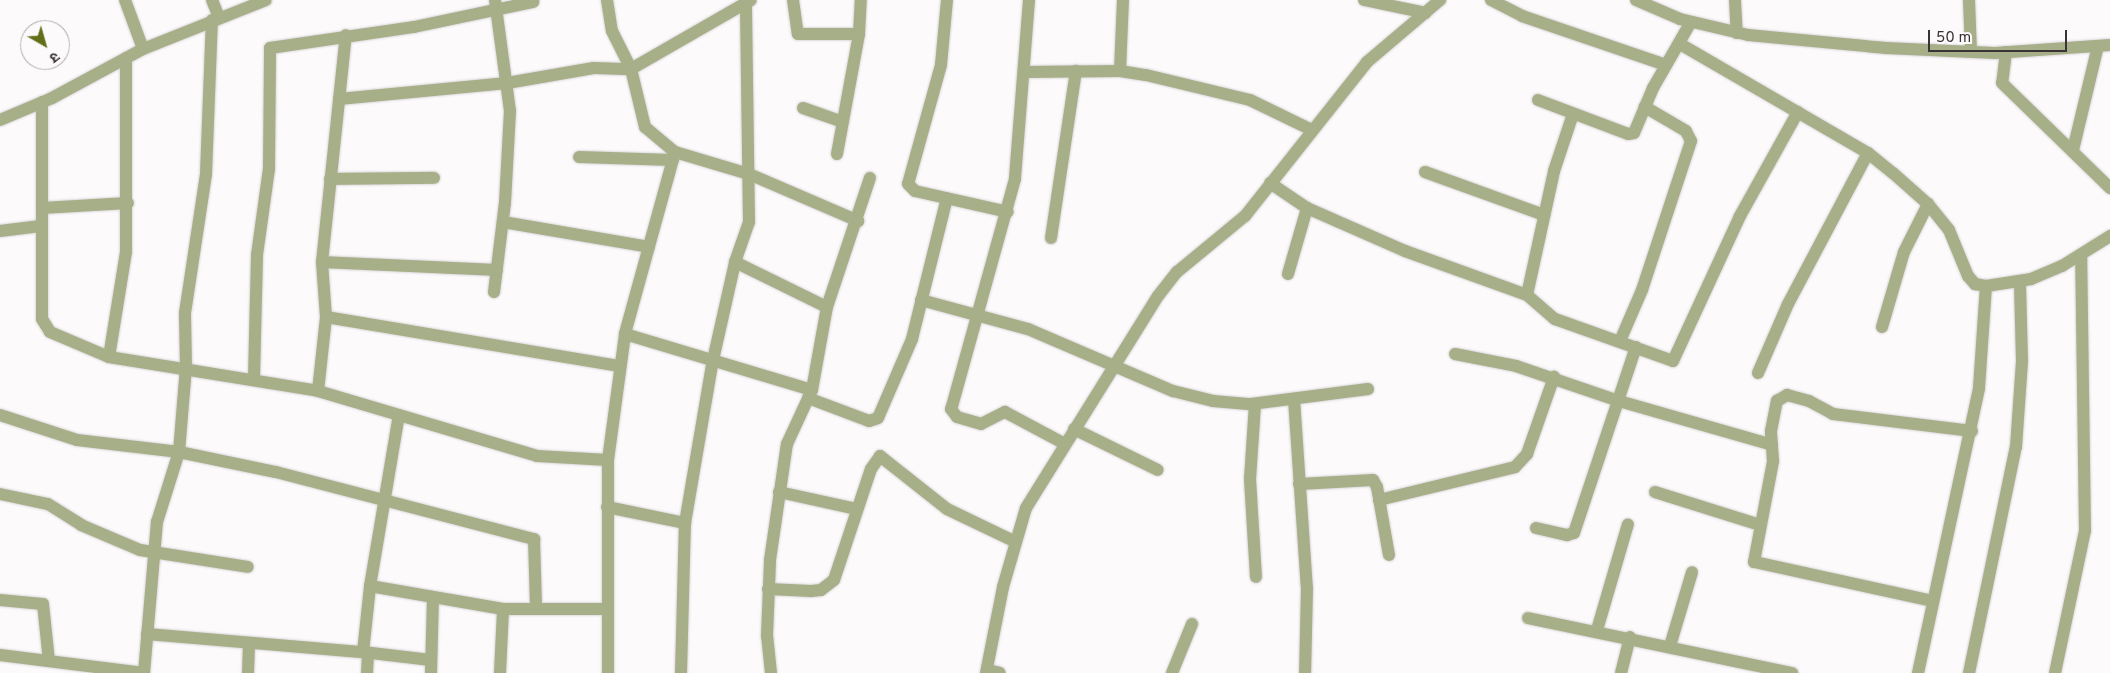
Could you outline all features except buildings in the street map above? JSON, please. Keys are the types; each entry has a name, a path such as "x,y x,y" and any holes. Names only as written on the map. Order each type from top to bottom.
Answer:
{"street":[{"path":"125,0 143,49"},
{"path":"0,654 144,673 157,522 179,452 186,367 185,313 206,174 216,19 212,0"},
{"path":"0,120 42,102 143,49 266,0"},
{"path":"608,0 612,31 631,69 645,127 674,156"},
{"path":"793,0 798,34 859,34"},
{"path":"837,154 859,34 861,0"},
{"path":"947,0 941,65 908,184 915,191 1008,212"},
{"path":"1030,0 1015,180 1008,212 952,412 981,424 1005,412 1065,444"},
{"path":"1120,71 1123,0"},
{"path":"1364,0 1426,13"},
{"path":"991,672 1003,588 1026,508 1113,367 1177,272 1245,216 1367,62 1440,0"},
{"path":"1491,0 1522,16 1666,65"},
{"path":"1636,0 1662,5 1691,22 1737,33 1886,48 2006,52 2104,46 2072,150"},
{"path":"1736,0 1737,33"},
{"path":"1969,0 1971,52"},
{"path":"254,378 257,255 269,169 270,48 497,6 532,2"},
{"path":"339,100 507,83 594,68 631,69 748,2 749,222 735,262 713,360 685,523 681,673"},
{"path":"494,292 503,222 510,111 497,6"},
{"path":"1538,100 1631,134 1636,130 1666,65 1680,44 1691,22"},
{"path":"318,391 326,317 322,262 346,35"},
{"path":"1680,44 1868,154 1928,204 1948,230 1971,281 1986,286 2020,282 2044,275 2081,255 2110,236"},
{"path":"2006,52 2002,83 2110,188"},
{"path":"109,357 124,270 128,203 126,58"},
{"path":"1051,238 1076,71"},
{"path":"1025,72 1120,71 1250,100 1312,130"},
{"path":"42,102 42,319 45,328 109,357 254,378 318,391 537,456 608,460"},
{"path":"1620,341 1642,290 1691,141 1686,131 1645,107"},
{"path":"802,108 843,122"},
{"path":"1270,184 1307,208 1406,251 1527,294 1554,319 1620,341 1670,361 1679,356 1740,216 1798,112"},
{"path":"1527,294 1560,149 1573,114"},
{"path":"1758,374 1788,304 1868,154"},
{"path":"608,673 608,460 620,366 625,334 674,156"},
{"path":"579,157 674,156 749,174 858,221"},
{"path":"1425,172 1544,216"},
{"path":"330,179 434,178"},
{"path":"771,673 767,636 768,589 779,492 787,444 810,394 827,307 858,221 870,178"},
{"path":"625,334 713,360 810,394 869,421 876,420 901,368 921,300 947,198"},
{"path":"42,208 128,203"},
{"path":"1882,327 1904,252 1928,204"},
{"path":"1288,274 1307,208"},
{"path":"503,222 649,247"},
{"path":"0,231 41,226"},
{"path":"2055,673 2084,531 2081,255"},
{"path":"322,262 497,270"},
{"path":"735,262 827,307"},
{"path":"1969,673 2016,447 2022,361 2020,282"},
{"path":"1918,673 1972,431 1979,388 1986,286"},
{"path":"921,300 980,313 1046,335 1113,367 1196,397 1234,404 1255,404 1368,389"},
{"path":"326,317 620,366"},
{"path":"1536,528 1567,536 1574,533 1636,347"},
{"path":"1455,354 1490,359 1554,377 1619,401 1772,445"},
{"path":"1379,500 1515,467 1527,454 1554,377"},
{"path":"1933,601 1759,566 1753,559 1773,461 1772,424 1777,401 1784,395 1809,401 1833,414 1972,431"},
{"path":"1294,399 1307,588 1305,673"},
{"path":"1255,404 1250,479 1256,577"},
{"path":"0,415 77,440 179,452 276,472 386,503 534,539 536,608"},
{"path":"367,673 366,653 370,586 386,503 399,415"},
{"path":"1074,430 1158,470"},
{"path":"768,589 811,591 828,586 838,571 857,510 876,460 883,456 947,509 1016,542"},
{"path":"1299,484 1371,479 1377,487 1389,555"},
{"path":"779,492 857,510"},
{"path":"1655,492 1760,525"},
{"path":"0,494 48,504 81,525 140,550 248,567"},
{"path":"607,507 685,523"},
{"path":"1597,630 1628,524"},
{"path":"1670,646 1692,572"},
{"path":"370,586 503,609 607,609"},
{"path":"431,673 433,598"},
{"path":"0,600 43,604 49,661"},
{"path":"500,673 503,609"},
{"path":"1528,618 1597,630 1792,673"},
{"path":"1172,673 1192,624"},
{"path":"147,634 431,660"},
{"path":"1621,673 1630,637"},
{"path":"248,673 249,643"}]}
